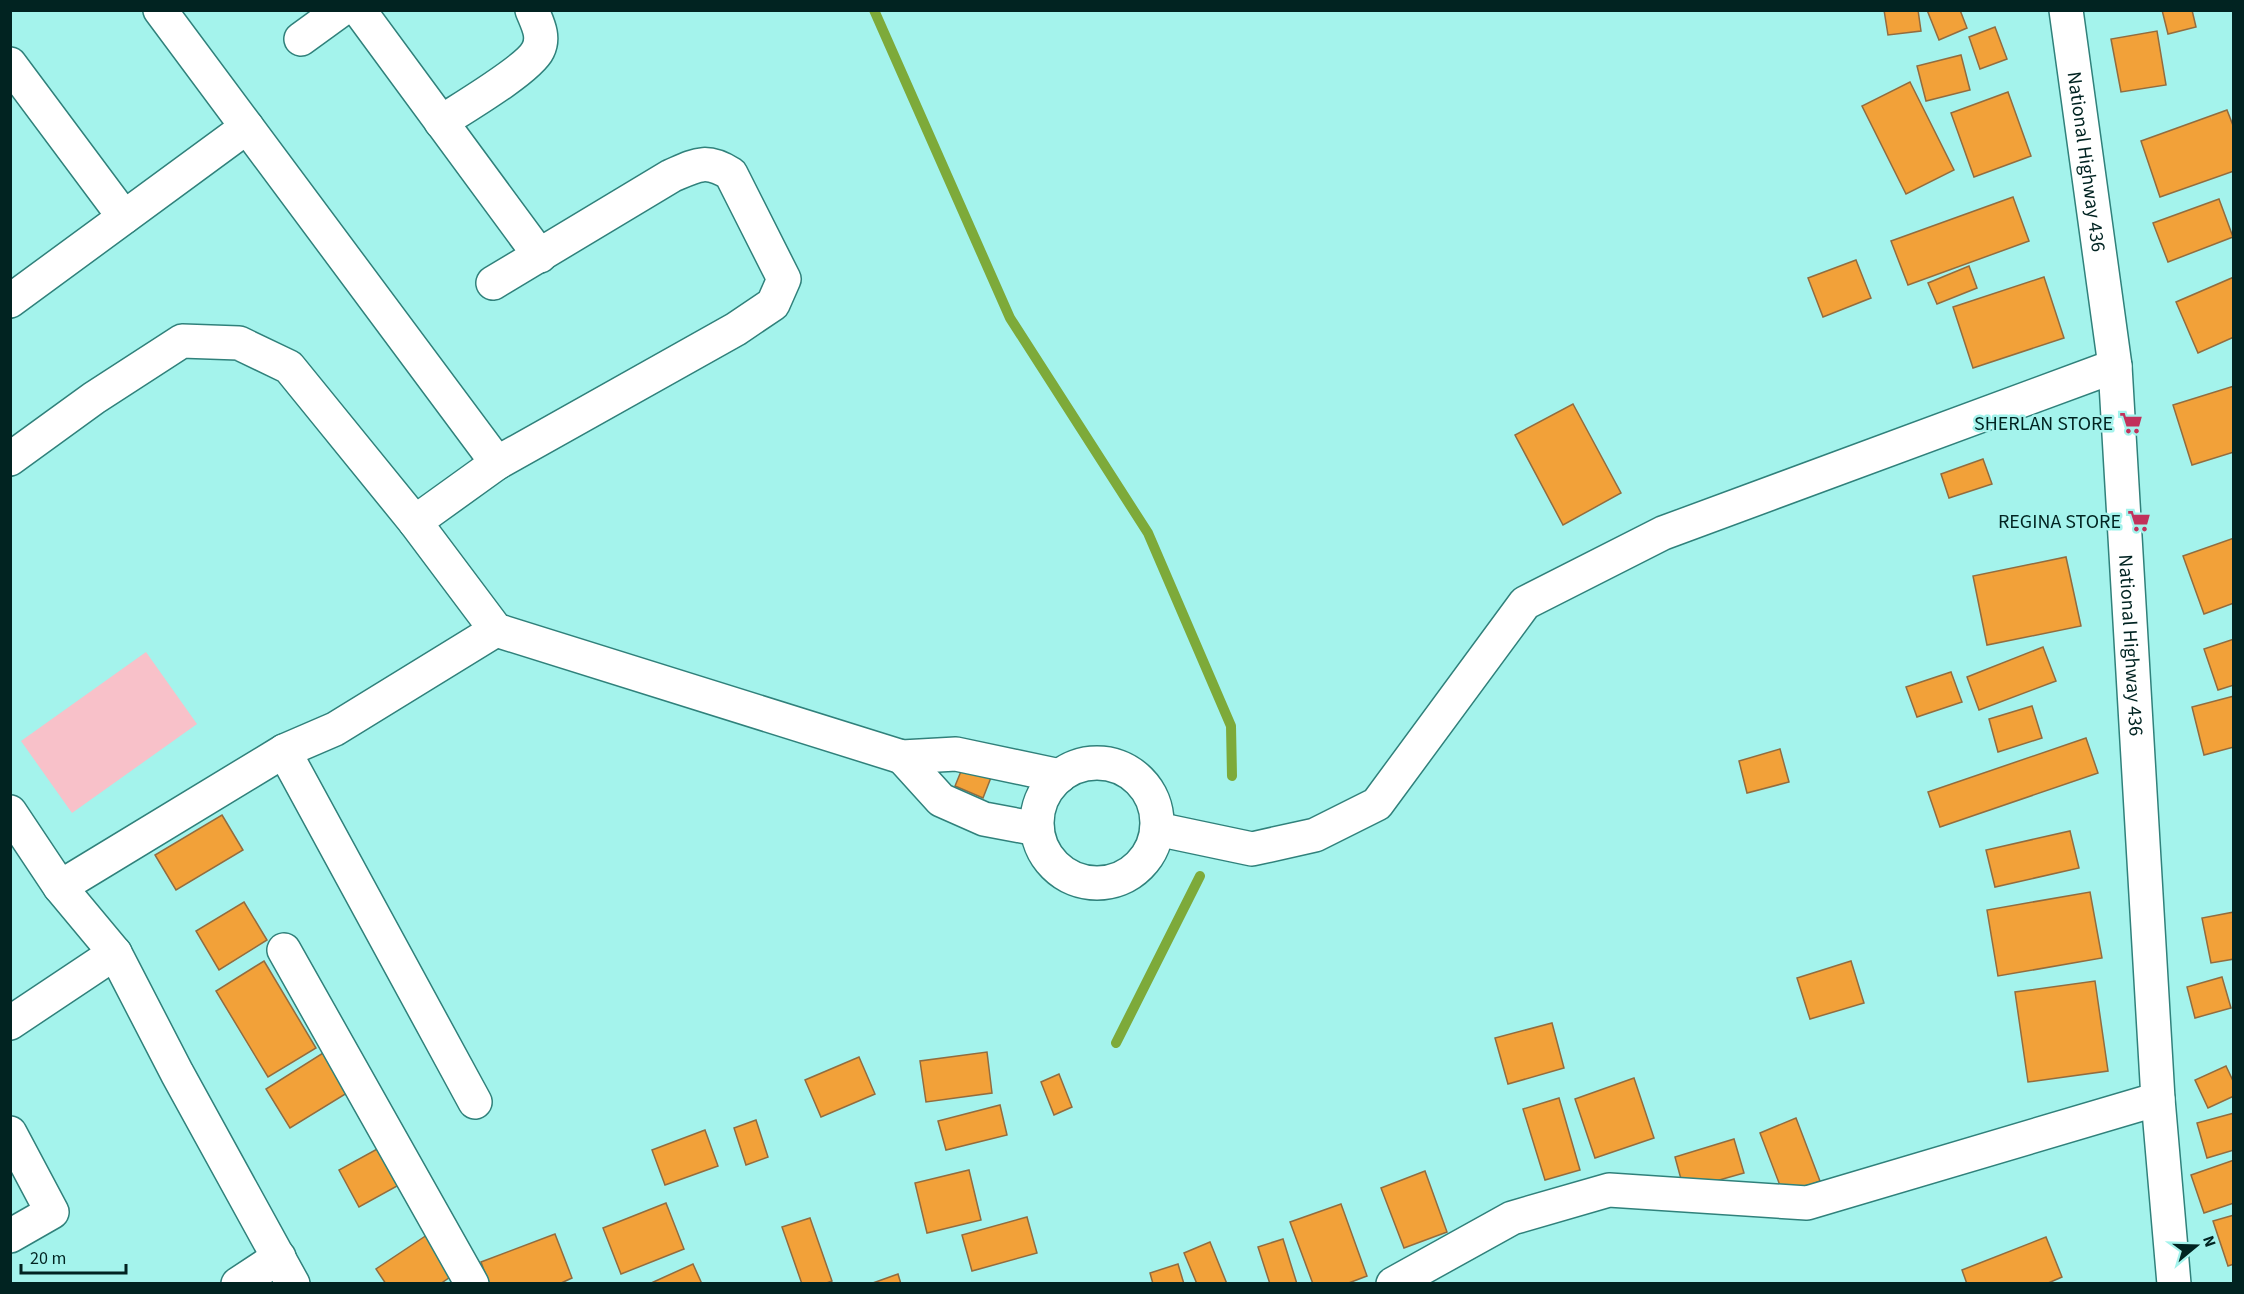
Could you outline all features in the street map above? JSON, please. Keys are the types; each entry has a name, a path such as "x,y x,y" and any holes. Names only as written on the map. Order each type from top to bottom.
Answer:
{"street":[{"path":"160,10 497,464"},
{"path":"301,39 341,10"},
{"path":"359,10 540,255"},
{"path":"441,122 520,69 538,51 541,33 532,10"},
{"name":"National Highway 436","path":"2066,10 2115,366 2158,1099 2174,1284"},
{"path":"10,64 124,217"},
{"path":"10,301 247,127"},
{"path":"415,522 497,464 736,329 773,304 783,279 731,174 717,165 698,164 671,177 494,283"},
{"path":"10,459 94,398 182,341 239,343 288,367 415,522 496,630 902,757 956,753 1060,776"},
{"path":"1157,829 1252,849 1315,835 1377,804 1525,603 1664,533 2115,366"},
{"path":"60,887 284,751 335,729 496,630"},
{"path":"284,751 475,1102"},
{"path":"902,757 941,800 984,819 1037,829"},
{"path":"1097,763 1116,766 1134,776 1148,790 1156,808 1157,829 1152,848 1142,865 1126,877 1107,883 1088,883 1068,877 1053,865 1042,848 1037,829 1038,808 1046,791 1060,776 1077,766 1097,763"},
{"path":"10,813 60,887 115,953 177,1073 286,1270 238,1284"},
{"path":"284,950 472,1284"},
{"path":"10,1023 115,953"},
{"path":"1393,1284 1512,1218 1609,1190 1807,1203 2158,1099"},
{"path":"10,1133 52,1212 10,1236"}],"shaded area":[{"path":"146,652 197,724 72,813 21,741"}],"building":[{"path":"1884,10 1918,10 1921,31 1888,35"},
{"path":"1927,10 1960,10 1967,28 1939,40"},
{"path":"2162,10 2192,10 2196,27 2168,34"},
{"path":"1995,27 2007,59 1980,69 1969,37"},
{"path":"2157,31 2166,85 2121,92 2111,39"},
{"path":"1961,55 1970,90 1926,101 1917,66"},
{"path":"1910,82 1954,170 1906,194 1862,106"},
{"path":"2008,92 2031,156 1974,177 1951,113"},
{"path":"2227,110 2234,128 2234,171 2160,197 2141,141"},
{"path":"2013,197 2029,241 1908,285 1891,241"},
{"path":"2219,199 2233,237 2168,262 2153,223"},
{"path":"1856,260 1871,298 1823,317 1808,278"},
{"path":"1969,266 1977,288 1937,304 1928,283"},
{"path":"2044,277 2064,338 1973,368 1953,307"},
{"path":"2234,277 2234,337 2198,353 2176,302"},
{"path":"2234,386 2234,452 2192,465 2173,405"},
{"path":"1573,404 1621,493 1563,525 1515,435"},
{"path":"1983,459 1992,484 1949,498 1941,474"},
{"path":"2234,538 2234,603 2204,614 2183,556"},
{"path":"2066,557 2081,626 1987,645 1973,576"},
{"path":"2234,639 2234,685 2218,690 2204,649"},
{"path":"2043,647 2056,681 1979,710 1967,677"},
{"path":"1951,672 1962,702 1917,717 1906,687"},
{"path":"2234,696 2234,747 2204,755 2192,707"},
{"path":"2032,706 2042,738 1998,752 1989,719"},
{"path":"2086,738 2098,773 1940,827 1928,792"},
{"path":"1780,749 1789,782 1747,793 1739,761"},
{"path":"964,764 992,775 983,798 955,786"},
{"path":"222,815 243,850 176,890 155,855"},
{"path":"2070,831 2079,868 1995,887 1986,850"},
{"path":"2090,892 2102,958 1998,976 1987,910"},
{"path":"244,902 267,940 219,970 196,931"},
{"path":"2234,912 2234,959 2211,963 2202,918"},
{"path":"264,961 316,1048 268,1077 216,991"},
{"path":"1851,961 1864,1003 1810,1019 1797,978"},
{"path":"2222,977 2231,1008 2195,1018 2187,987"},
{"path":"2095,981 2108,1071 2028,1082 2015,992"},
{"path":"1552,1023 1564,1068 1508,1084 1495,1038"},
{"path":"987,1052 992,1093 926,1102 920,1061"},
{"path":"323,1053 347,1093 290,1128 266,1089"},
{"path":"859,1057 875,1094 821,1117 805,1080"},
{"path":"2226,1066 2234,1083 2234,1096 2208,1108 2195,1080"},
{"path":"1059,1074 1072,1107 1054,1115 1041,1082"},
{"path":"1634,1078 1654,1138 1595,1158 1575,1099"},
{"path":"1559,1098 1580,1170 1545,1180 1523,1109"},
{"path":"1000,1105 1007,1135 946,1150 938,1121"},
{"path":"2234,1113 2234,1150 2207,1158 2197,1123"},
{"path":"1796,1118 1820,1181 1784,1196 1760,1133"},
{"path":"756,1120 768,1157 746,1165 734,1128"},
{"path":"705,1130 718,1166 665,1185 652,1150"},
{"path":"1734,1139 1744,1173 1684,1190 1675,1157"},
{"path":"388,1143 408,1180 359,1207 339,1170"},
{"path":"2234,1160 2234,1203 2204,1213 2191,1175"},
{"path":"969,1170 981,1220 927,1233 915,1183"},
{"path":"1425,1171 1447,1232 1404,1248 1381,1188"},
{"path":"666,1203 684,1249 621,1274 603,1228"},
{"path":"1341,1204 1367,1276 1346,1284 1313,1284 1290,1222"},
{"path":"2234,1215 2234,1264 2228,1266 2213,1221"},
{"path":"1027,1217 1037,1253 972,1271 962,1235"},
{"path":"810,1218 832,1281 824,1284 802,1284 782,1227"},
{"path":"555,1234 572,1278 559,1284 489,1284 481,1262"},
{"path":"427,1235 453,1275 440,1284 386,1284 376,1269"},
{"path":"2046,1237 2062,1277 2046,1284 1967,1284 1962,1270"},
{"path":"1283,1239 1297,1284 1270,1284 1258,1247"},
{"path":"1210,1242 1227,1284 1197,1284 1184,1253"},
{"path":"693,1264 702,1284 649,1284"},
{"path":"1178,1264 1184,1284 1153,1284 1150,1273"},
{"path":"898,1274 901,1284 870,1284"}],"waterway":[{"path":"874,10 1010,318 1148,533 1231,726 1232,776"},
{"path":"1116,1043 1200,876"}],"place":[{"name":"SHERLAN STORE","path":"2131,423"},
{"name":"REGINA STORE","path":"2139,521"}]}
